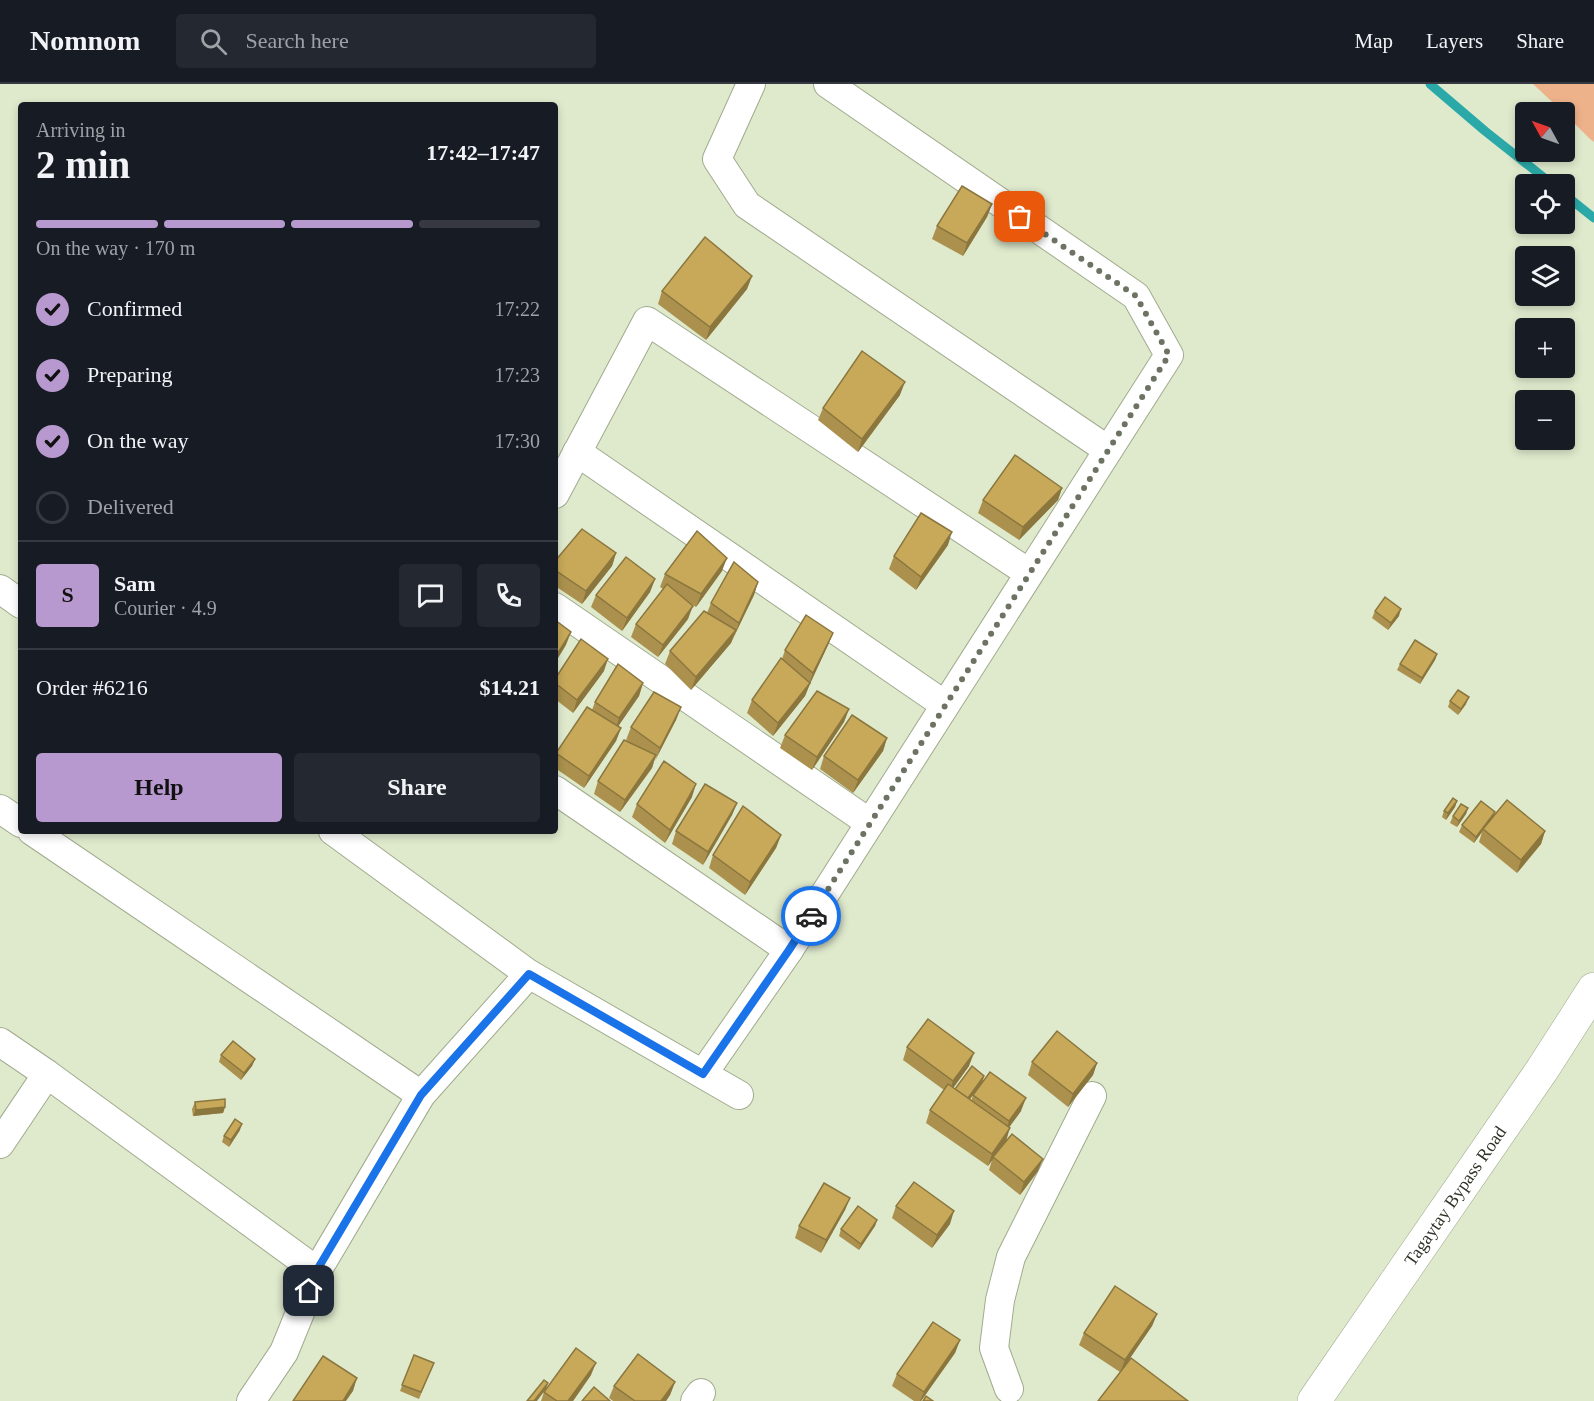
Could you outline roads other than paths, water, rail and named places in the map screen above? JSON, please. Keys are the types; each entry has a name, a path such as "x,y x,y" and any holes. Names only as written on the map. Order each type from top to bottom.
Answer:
{"main road":[{"name":"Tagaytay Bypass Road","path":"1314,1401 1542,1070 1594,989"}],"street":[{"path":"751,84 717,159 747,206 1108,450"},
{"path":"703,1074 789,950 1169,355 1136,296 828,84"},
{"path":"558,488 647,321 1029,573"},
{"path":"577,452 945,705"},
{"path":"0,589 18,602"},
{"path":"558,609 870,823"},
{"path":"558,792 789,950"},
{"path":"0,809 18,821"},
{"path":"36,834 421,1095"},
{"path":"337,834 529,974 739,1095"},
{"path":"251,1401 284,1352 317,1270 421,1095 529,974"},
{"path":"0,1042 317,1270"},
{"path":"0,1144 47,1074"},
{"path":"1012,1397 994,1348 1000,1300 1011,1257 1092,1096"}],"waterway":[{"path":"1430,84 1539,174"},
{"path":"1575,203 1594,218"}]}
